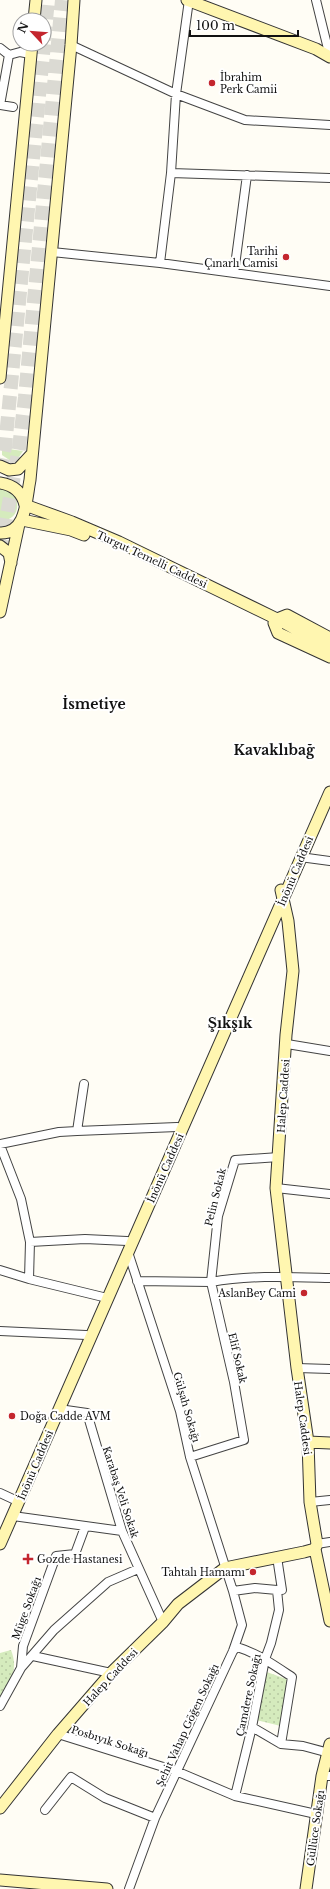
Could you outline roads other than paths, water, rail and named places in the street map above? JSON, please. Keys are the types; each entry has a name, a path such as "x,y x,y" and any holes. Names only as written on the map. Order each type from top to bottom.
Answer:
{"main road":[{"path":"188,0 316,49 330,57"},
{"path":"36,12 38,2"},
{"path":"0,612 25,505 32,454 71,45 72,3"},
{"path":"0,378 31,52"},
{"path":"0,466 9,470 18,469 32,454"},
{"path":"0,483 14,487 19,492 25,505"},
{"name":"Turgut Temelli Caddesi","path":"25,505 72,522 119,542 330,649"},
{"path":"0,532 11,530 21,522"},
{"name":"Turgut Temelli Caddesi","path":"21,522 71,530 275,621"},
{"path":"0,546 9,553 12,563"},
{"name":"Turgut Temelli Caddesi","path":"275,621 287,615 330,638"},
{"name":"Turgut Temelli Caddesi","path":"275,621 278,633 330,657"},
{"name":"İnönü Caddesi","path":"0,1529 103,1297 127,1247 282,895 330,781"},
{"name":"İnönü Caddesi","path":"0,1544 59,1409 177,1127 330,792"},
{"name":"Halep Caddesi","path":"0,1808 58,1734 110,1673 163,1622 178,1604 225,1568 316,1546 310,1502 308,1442 297,1368 276,1188 293,971 282,895"},
{"path":"308,1442 330,1443"},
{"path":"316,1546 330,1621"},
{"name":"Güllüce Sokağı","path":"306,1889 316,1814 326,1776 329,1749"},
{"path":"0,1880 108,1889"},
{"path":"0,1884 62,1889"}],"street":[{"path":"160,263 171,172 176,94 188,0"},
{"path":"316,0 328,37 330,57"},
{"path":"71,45 176,94 245,120 330,125"},
{"path":"0,48 9,55"},
{"path":"9,55 20,52"},
{"path":"9,55 0,105 13,107"},
{"path":"171,172 330,178"},
{"path":"234,273 248,175"},
{"path":"52,252 160,263 330,286"},
{"path":"300,857 330,861"},
{"path":"287,1044 330,1051"},
{"path":"77,1131 84,1084"},
{"path":"29,1279 30,1242 21,1199 0,1145 60,1132 177,1127"},
{"name":"Pelin Sokak","path":"210,1282 218,1216 235,1160 279,1158"},
{"path":"276,1188 330,1194"},
{"path":"30,1242 85,1239 127,1247"},
{"name":"Gülşah Sokağı","path":"127,1247 180,1411 190,1457 225,1568"},
{"path":"0,1270 29,1279 103,1297"},
{"path":"137,1281 210,1282 222,1280 286,1277 330,1278"},
{"name":"Elif Sokak","path":"190,1457 244,1440 234,1382 210,1282"},
{"path":"0,1331 86,1335"},
{"path":"297,1368 330,1370"},
{"name":"Karabaş Veli Sokak","path":"59,1409 87,1413 122,1532 163,1622"},
{"path":"0,1493 13,1499"},
{"path":"310,1502 330,1500"},
{"path":"13,1516 122,1532"},
{"name":"Müge Sokağı","path":"21,1668 22,1646 56,1556 76,1554 85,1527"},
{"path":"316,1546 330,1542"},
{"name":"Çamdere Sokağı","path":"235,1796 252,1727 265,1659 271,1643 279,1610 277,1590 282,1590 277,1556"},
{"name":"Şehit Vahap Göğen Sokağı","path":"129,1889 155,1818 233,1651 242,1625 225,1568"},
{"path":"0,1706 21,1668 54,1630 108,1582 138,1569"},
{"path":"233,1591 255,1588 277,1590"},
{"path":"233,1651 237,1647 265,1659 292,1677 281,1744"},
{"path":"33,1656 110,1673"},
{"path":"252,1727 281,1744 329,1749"},
{"name":"Posbıyık Sokağı","path":"58,1734 176,1771 235,1796 316,1814"},
{"path":"45,1810 71,1777 105,1798 155,1818"}],"tunnel":[{"path":"47,12 48,0"},
{"path":"0,553 19,448 25,397 62,0"},
{"path":"0,472 5,447 43,52"}],"place":[{"name":"İbrahim Perk Camii","path":"212,83"},
{"name":"Tarihi Çınarlı Camisi","path":"286,257"},
{"name":"AslanBey Cami","path":"304,1293"},
{"name":"Doğa Cadde AVM","path":"12,1416"},
{"name":"Gozde Hastanesi","path":"28,1559"},
{"name":"Tahtalı Hamamı","path":"253,1572"}],"district":[{"name":"İsmetiye","path":"94,704"},
{"name":"Kavaklıbağ","path":"274,750"},
{"name":"Şıkşık","path":"230,1023"}]}
